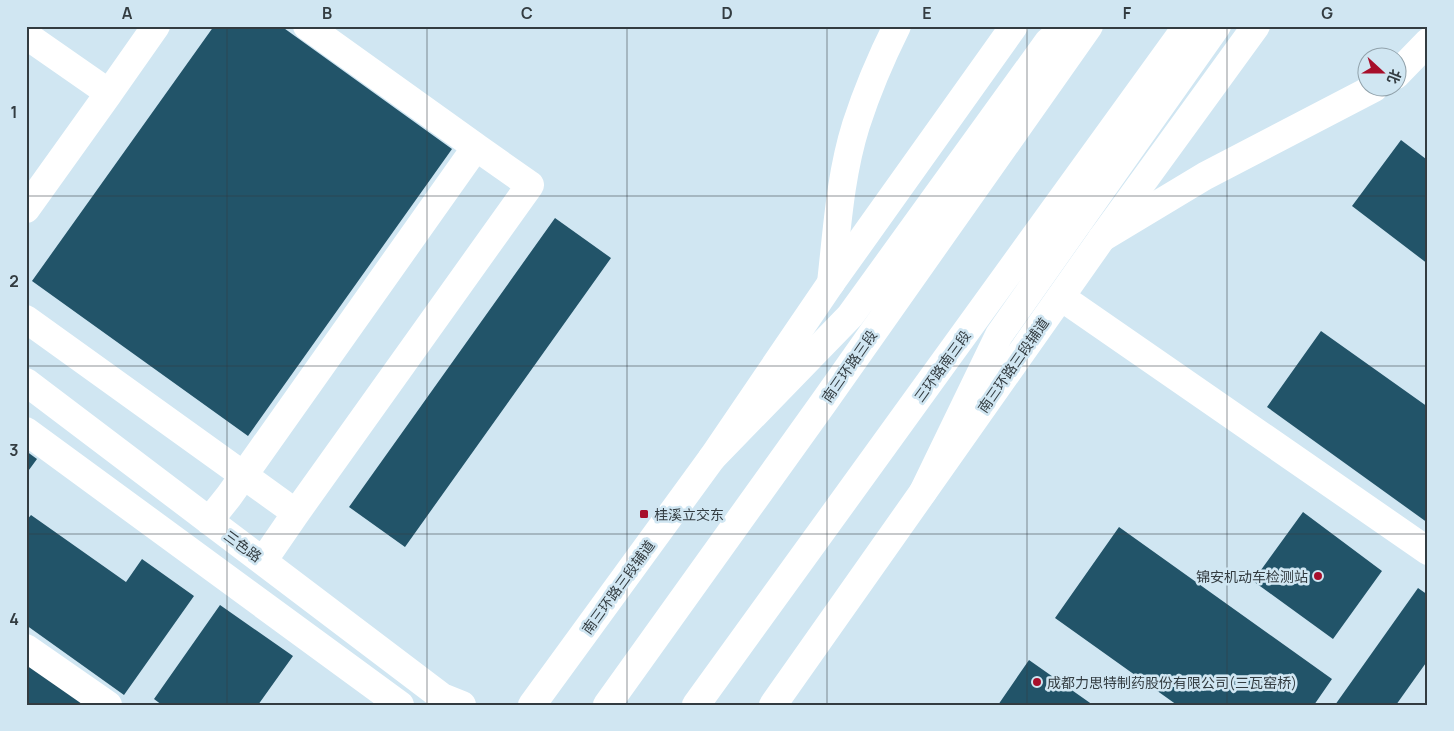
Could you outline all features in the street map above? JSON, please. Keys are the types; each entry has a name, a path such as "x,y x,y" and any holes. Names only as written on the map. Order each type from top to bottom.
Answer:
{"main road":[{"path":"26,209 156,26"},
{"path":"263,560 530,185 307,26"},
{"path":"831,283 842,189 856,126 880,61 896,26"},
{"name":"南三环路三段辅道","path":"528,703 712,458 831,283 1014,26"},
{"path":"712,458 850,316 1048,42 1067,26"},
{"name":"南三环路三段","path":"607,705 824,402 1089,26"},
{"name":"三环路南三段","path":"696,705 1187,26"},
{"path":"924,492 999,335 1217,26"},
{"name":"南三环路三段辅道","path":"773,705 1102,238 1256,26"},
{"path":"32,36 109,93"},
{"path":"1406,65 1428,42"},
{"path":"1102,238 1205,176 1356,97"},
{"path":"209,521 243,476 476,147"},
{"path":"1061,297 1428,551"},
{"path":"26,319 296,513"},
{"name":"三色路","path":"26,382 442,697 462,705"},
{"path":"26,430 400,705"},
{"path":"26,648 108,705"}],"building":[{"path":"214,26 281,26 452,149 248,436 32,281"},
{"path":"1401,140 1426,159 1428,156 1428,264 1352,206"},
{"path":"555,218 611,258 405,547 349,507"},
{"path":"1321,331 1428,407 1428,523 1267,407"},
{"path":"26,451 37,459 26,474"},
{"name":"锦安机动车检测站","path":"1303,512 1382,571 1333,639 1253,581"},
{"path":"31,515 126,582 142,559 194,596 124,695 26,625 26,521"},
{"path":"1119,527 1332,679 1314,705 1177,705 1055,618"},
{"path":"1418,588 1428,595 1428,660 1396,705 1335,705"},
{"path":"220,605 293,656 258,705 162,705 154,699"},
{"name":"成都力思特制药股份有限公司(三瓦窑桥)","path":"1029,660 1093,705 998,705"},
{"path":"26,663 85,705 26,705"}],"place":[{"name":"桂溪立交东","path":"644,514"},
{"name":"锦安机动车检测站","path":"1318,576"},
{"name":"成都力思特制药股份有限公司(三瓦窑桥)","path":"1037,682"}]}
